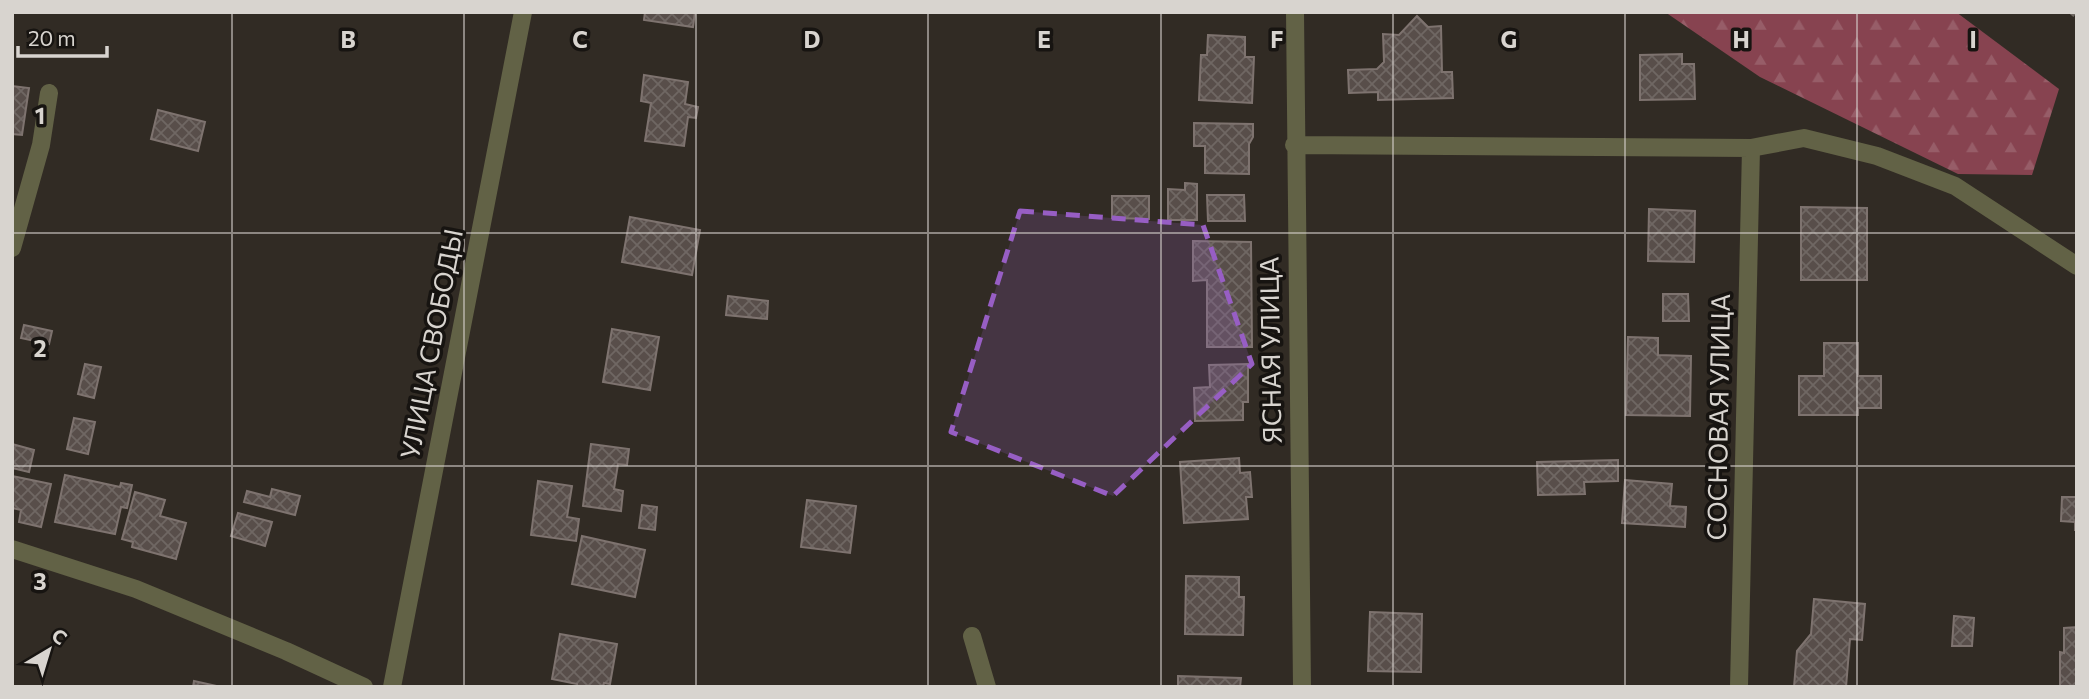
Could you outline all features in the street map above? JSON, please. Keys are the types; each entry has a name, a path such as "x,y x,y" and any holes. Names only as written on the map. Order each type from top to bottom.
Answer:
{"street":[{"name":"УЛИЦА СВОБОДЫ","path":"392,687 523,12"},
{"name":"ЯСНАЯ УЛИЦА","path":"1294,12 1303,687"},
{"path":"12,248 41,145 49,93"},
{"path":"1294,145 1751,148 1804,138 1877,156 1955,186 2077,266"},
{"name":"СОСНОВАЯ УЛИЦА","path":"1739,687 1751,148"},
{"path":"12,549 136,589 286,651 364,687"},
{"path":"972,636 987,687"}],"path":[{"path":"2071,12 2077,17"}],"highlighted area":[{"path":"1020,211 1203,225 1252,364 1113,496 951,432"}],"green space":[{"path":"1665,12 1956,12 2059,89 2032,175 1958,174 1760,77"}],"building":[{"path":"645,12 695,12 693,27 644,20"},
{"path":"1417,16 1428,27 1441,26 1442,72 1452,72 1453,98 1378,100 1378,92 1349,93 1348,70 1377,69 1384,62 1383,34 1399,35"},
{"path":"1208,35 1245,37 1245,57 1254,57 1252,103 1199,100 1201,55 1207,55"},
{"path":"1682,54 1682,64 1694,64 1695,99 1640,100 1640,55"},
{"path":"644,75 688,82 685,104 698,107 696,118 688,117 684,146 645,141 651,103 641,101"},
{"path":"12,86 29,88 22,135 12,134"},
{"path":"158,110 205,122 198,151 151,139"},
{"path":"1194,123 1253,124 1253,137 1249,144 1249,174 1205,173 1205,146 1194,146"},
{"path":"1185,183 1197,184 1197,220 1168,220 1168,189 1185,190"},
{"path":"1207,195 1244,195 1245,221 1208,221"},
{"path":"1112,196 1149,196 1149,219 1112,218"},
{"path":"1801,207 1867,208 1867,280 1801,280"},
{"path":"1649,209 1695,211 1694,262 1648,261"},
{"path":"630,217 700,230 692,275 622,262"},
{"path":"1193,241 1251,242 1252,347 1207,347 1207,280 1193,281"},
{"path":"1663,294 1688,294 1689,321 1663,321"},
{"path":"728,296 768,301 767,319 726,315"},
{"path":"24,325 52,331 49,344 21,338"},
{"path":"612,329 659,337 650,390 603,382"},
{"path":"1628,337 1658,338 1658,355 1691,356 1690,416 1626,415"},
{"path":"1824,343 1858,343 1858,376 1881,376 1881,408 1858,408 1858,415 1799,415 1799,376 1824,376"},
{"path":"85,364 101,367 94,398 78,394"},
{"path":"1248,364 1248,402 1243,402 1243,420 1195,421 1194,388 1210,387 1209,365"},
{"path":"74,418 95,422 88,454 67,449"},
{"path":"12,444 34,450 29,472 12,468"},
{"path":"591,444 629,449 627,465 618,464 614,489 623,491 621,511 583,506"},
{"path":"1239,458 1240,473 1250,472 1252,497 1246,497 1248,519 1184,523 1180,462"},
{"path":"1618,460 1618,481 1584,482 1585,494 1538,495 1537,462"},
{"path":"65,475 120,487 121,483 132,485 127,508 121,507 115,534 55,522"},
{"path":"12,476 51,484 41,527 19,522 21,510 12,508"},
{"path":"1625,480 1672,484 1670,506 1686,507 1685,527 1622,523"},
{"path":"538,481 572,486 567,517 579,519 576,541 531,535"},
{"path":"272,489 300,496 295,515 244,502 247,491 270,497"},
{"path":"135,492 165,500 160,516 186,523 176,559 132,547 133,542 122,539"},
{"path":"2062,497 2077,497 2077,530 2075,522 2061,521"},
{"path":"807,500 856,506 850,553 801,547"},
{"path":"642,505 657,507 655,530 639,528"},
{"path":"238,513 272,522 265,546 231,536"},
{"path":"582,536 645,550 635,597 572,584"},
{"path":"1186,576 1239,577 1239,597 1244,597 1243,635 1185,634"},
{"path":"1814,599 1865,604 1862,640 1850,639 1846,687 1794,687 1797,651 1811,634"},
{"path":"1370,612 1422,614 1421,672 1368,671"},
{"path":"1954,616 1974,618 1972,646 1952,646"},
{"path":"2077,627 2077,687 2060,687 2060,652 2064,653 2064,628"},
{"path":"560,634 617,644 610,684 604,683 603,687 577,687 577,684 552,679"},
{"path":"1178,676 1241,678 1240,687 1178,687"},
{"path":"194,681 221,687 193,687"}]}
